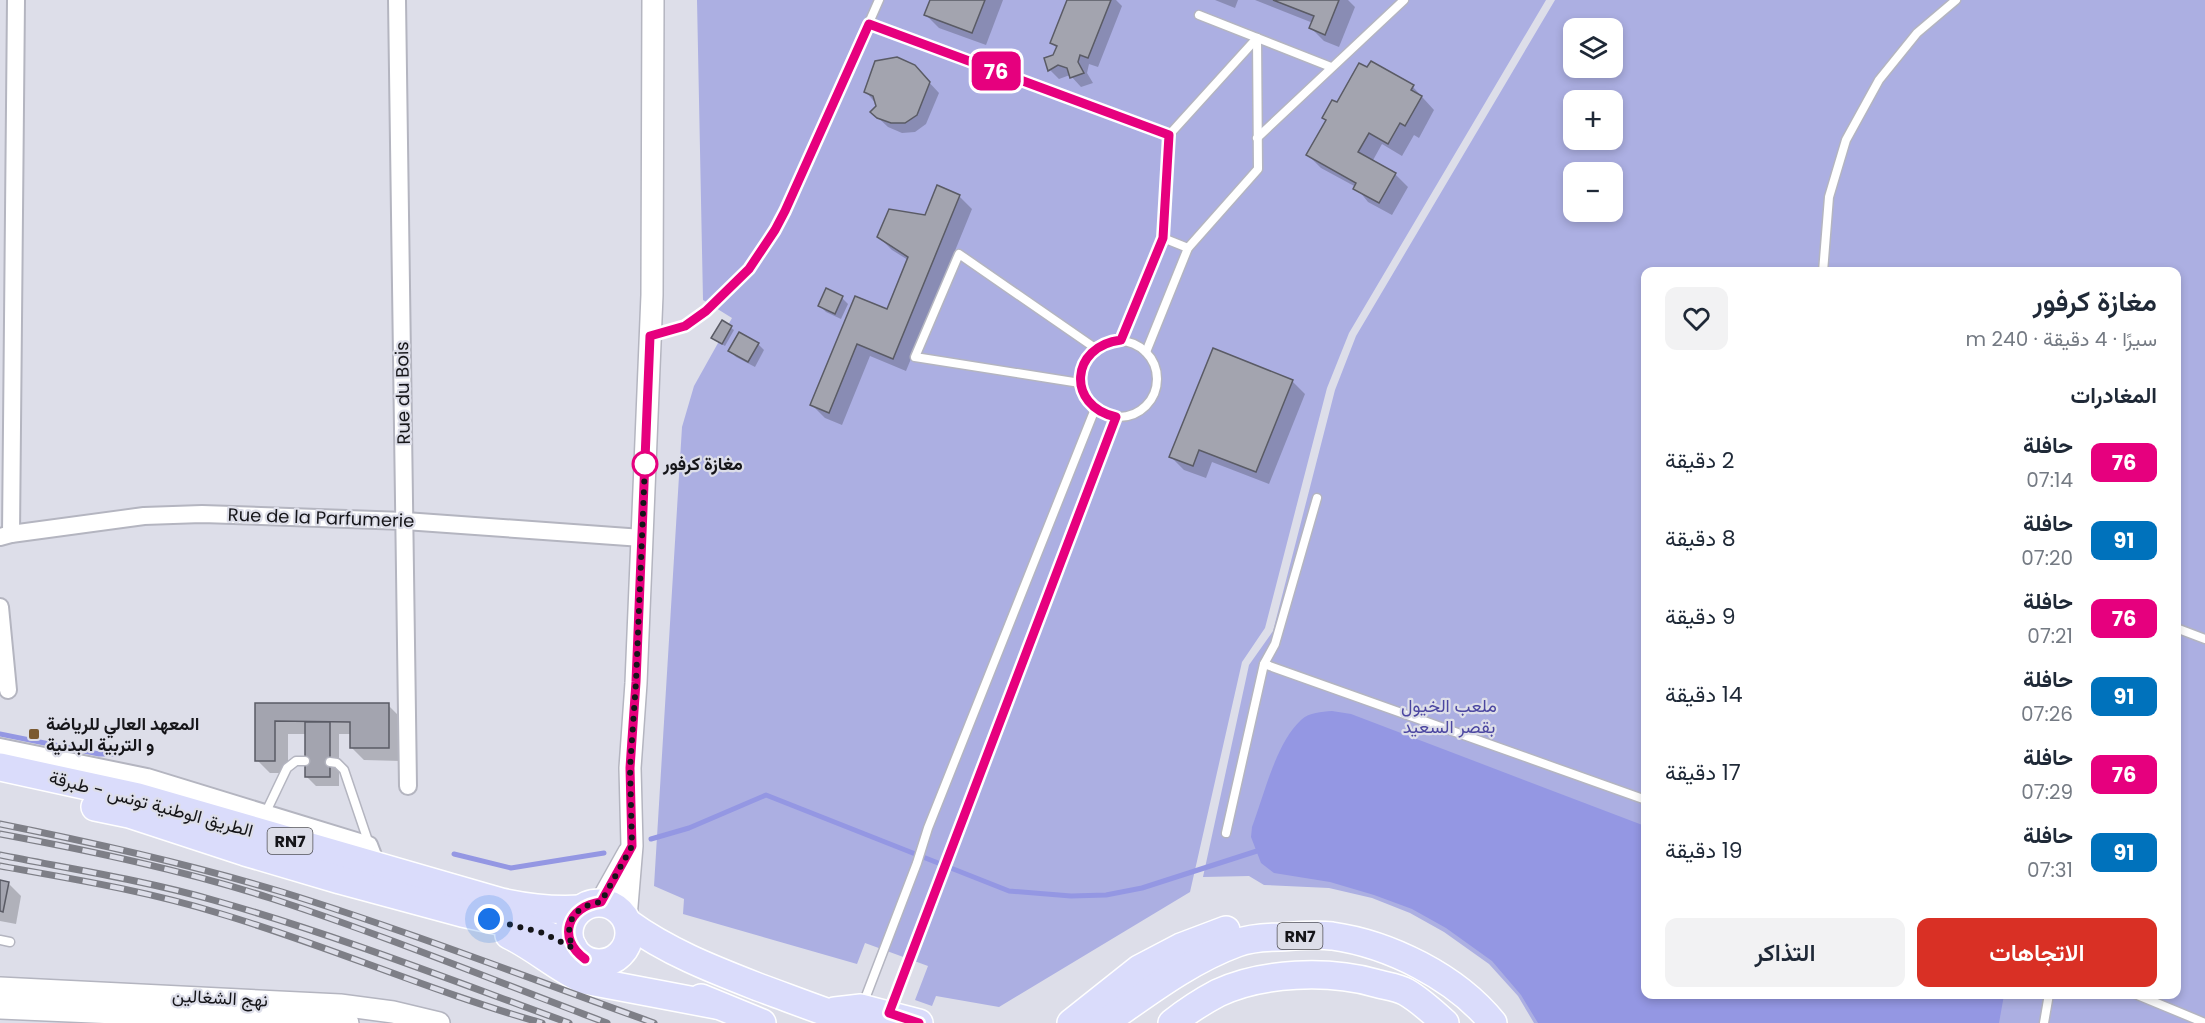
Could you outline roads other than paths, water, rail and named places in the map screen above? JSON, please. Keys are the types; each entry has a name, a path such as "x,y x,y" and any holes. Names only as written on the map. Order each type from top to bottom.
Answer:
{"main road":[{"name":"الطريق الوطنية تونس - طبرقة","path":"0,767 261,823 373,855 534,909 555,911 591,906"},
{"name":"الطريق الوطنية تونس - طبرقة","path":"0,786 129,814 245,852 462,913 543,933 584,955 671,986 762,1023"},
{"path":"628,921 627,946 619,956 605,962 584,955 569,940 570,925 591,906 612,905 650,939 686,958 825,1012 860,1015 889,1013 919,1023"},
{"name":"RN7","path":"462,913 484,926 511,936 566,972 584,980 716,1005"},
{"path":"1071,1023 1139,969 1181,947 1213,934 1255,926 1304,935"},
{"name":"RN7","path":"1104,1023 1209,955 1239,942 1267,937 1304,935 1330,936 1364,943 1400,956 1433,972 1462,994 1493,1023"},
{"path":"1202,1023 1222,1001 1257,981 1316,975 1359,979 1404,991 1442,1008 1463,1023"},
{"path":"1404,991 1445,1023"},
{"path":"1172,1023 1189,1010 1222,1001 1318,992 1351,994 1385,1004 1406,1013 1419,1023"}],"street":[{"path":"5,536 16,0"},
{"name":"Rue du Bois","path":"397,0 408,786"},
{"path":"628,921 632,846 630,768 650,336 653,0"},
{"name":"Rue de la Parfumerie","path":"5,536 144,516 202,514 405,521 642,538"},
{"path":"0,608 8,690"},
{"path":"0,747 147,777 261,823"},
{"path":"591,906 632,846"},
{"name":"نهج الشغالين","path":"0,988 340,1005 393,1012 439,1023"},
{"path":"0,1008 334,1022"}],"lane":[{"path":"650,336 685,326 706,311 749,269 785,211 879,0"},
{"path":"1257,138 1330,67 1404,0"},
{"path":"1823,267 1829,197 1846,140 1879,80 1917,33 1956,0"},
{"path":"1199,15 1330,67"},
{"path":"869,24 1169,135"},
{"path":"1121,340 1163,238 1169,135 1257,38"},
{"path":"1146,352 1188,248 1258,169 1257,38"},
{"path":"1163,238 1188,248"},
{"path":"1080,382 915,357 959,255 1095,348"},
{"path":"1121,340 1134,343 1146,352 1157,371 1157,385 1152,399 1141,410 1130,416 1116,417 1104,415 1095,409 1085,398 1080,382 1081,368 1087,356 1095,348 1108,342 1121,340"},
{"path":"860,1015 928,828 1095,409"},
{"path":"889,1013 1116,417"},
{"path":"1226,833 1264,663 1275,644 1317,498"},
{"path":"2181,630 2205,639"},
{"path":"1264,663 1641,798"},
{"path":"261,823 286,768 296,761 305,761"},
{"path":"330,762 337,763 344,770 373,855"},
{"path":"0,940 10,942"},
{"path":"2044,1023 2048,999"},
{"path":"2147,999 2205,1023"},
{"path":"2180,1023 2189,1017"}],"waterway":[{"path":"0,734 99,754 117,754"},
{"path":"651,839 689,828 766,795 1009,891 1071,896 1106,895 1142,888 1257,851"},
{"path":"454,854 511,868 604,853"}],"railway":[{"path":"0,824 142,855 282,892 423,939 654,1023"},
{"path":"0,834 136,862 270,898 397,943 607,1023"},
{"path":"0,855 160,886 258,913 392,958 569,1023"},
{"path":"0,866 110,886 191,905 299,939 460,997 542,1023"}],"place":[{"name":"مغازة كرفور","path":"645,464"},
{"name":"المعهد العالي للرياضة و التربية البدنية","path":"34,734"}],"park label":[{"name":"ملعب الخيول بقصر السعيد","path":"1449,716"}]}
